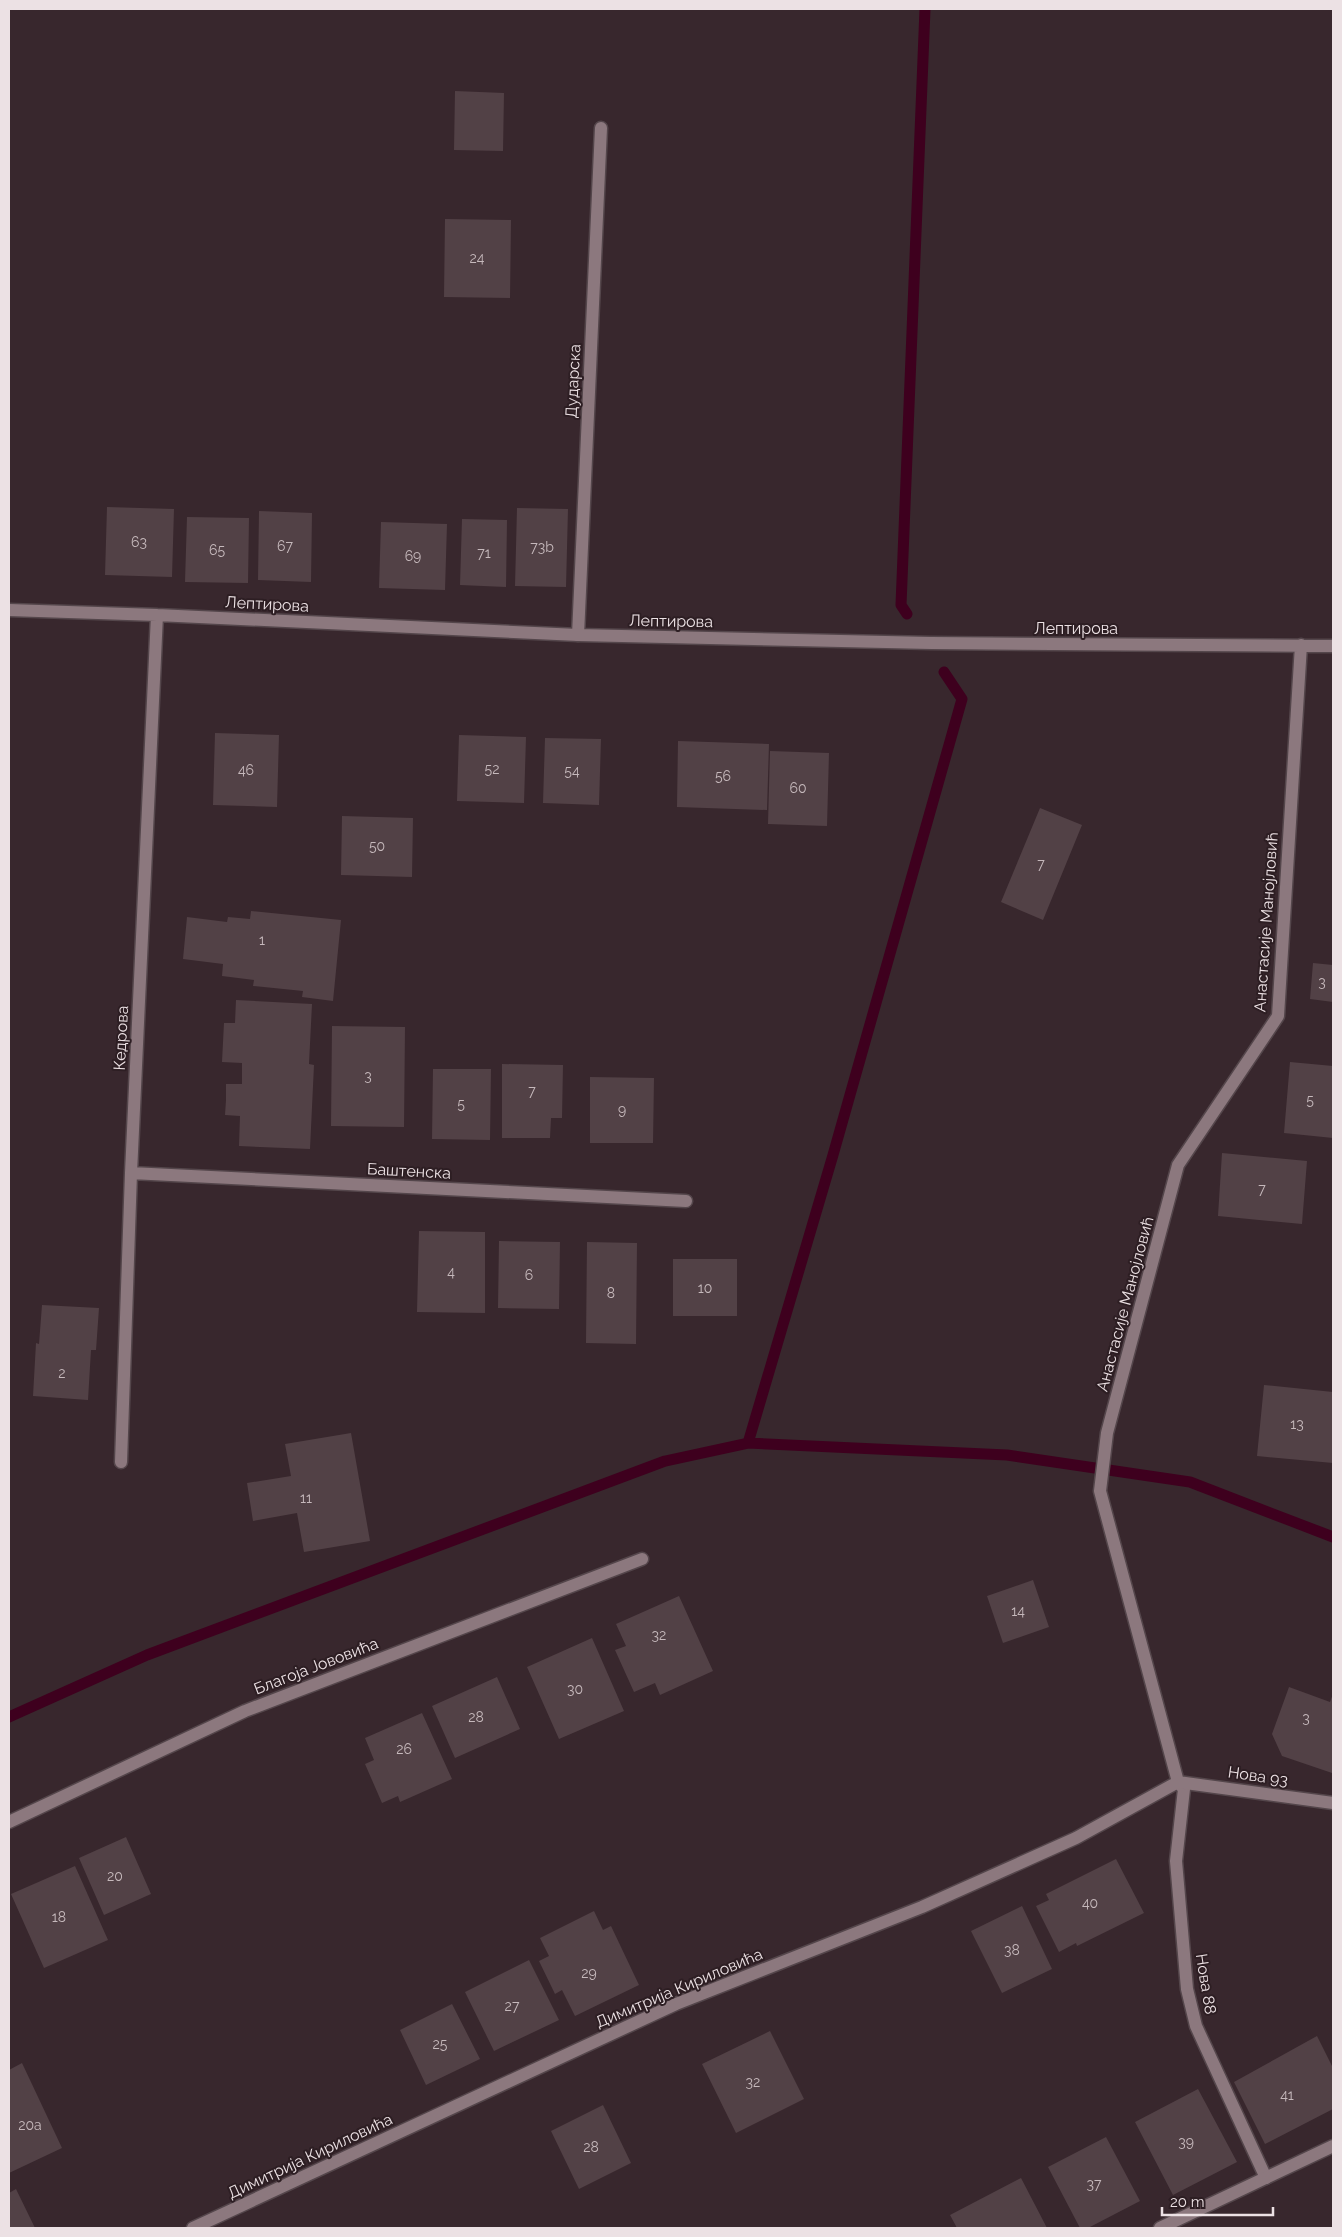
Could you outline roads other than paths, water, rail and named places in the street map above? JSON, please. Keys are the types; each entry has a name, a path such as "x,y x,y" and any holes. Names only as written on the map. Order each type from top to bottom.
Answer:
{"street":[{"name":"Дударска","path":"578,634 600,128"},
{"name":"Лептирова","path":"9,610 578,634 931,644 1333,646"},
{"name":"Кедрова","path":"121,1462 131,1173 156,615"},
{"name":"Анастасије Манојловић","path":"1178,1782 1100,1492 1107,1433 1178,1165 1278,1016 1300,645"},
{"name":"Баштенска","path":"131,1173 686,1201"},
{"name":"Благоја Јововића","path":"9,1822 245,1711 642,1560"},
{"name":"Нова 93","path":"1178,1782 1333,1803"},
{"name":"Нова 88","path":"1178,1782 1184,1789 1176,1861 1187,1989 1196,2026 1266,2178"},
{"name":"Димитрија Кириловића","path":"193,2228 676,2004 922,1907 1076,1838 1178,1782"},
{"path":"1160,2228 1333,2146"}],"waterway":[{"path":"907,614 901,605 925,9"},
{"path":"748,1443 833,1155 962,699 944,672"},
{"path":"9,1717 147,1655 665,1461 748,1443 1007,1455 1190,1482 1333,1537"}]}
